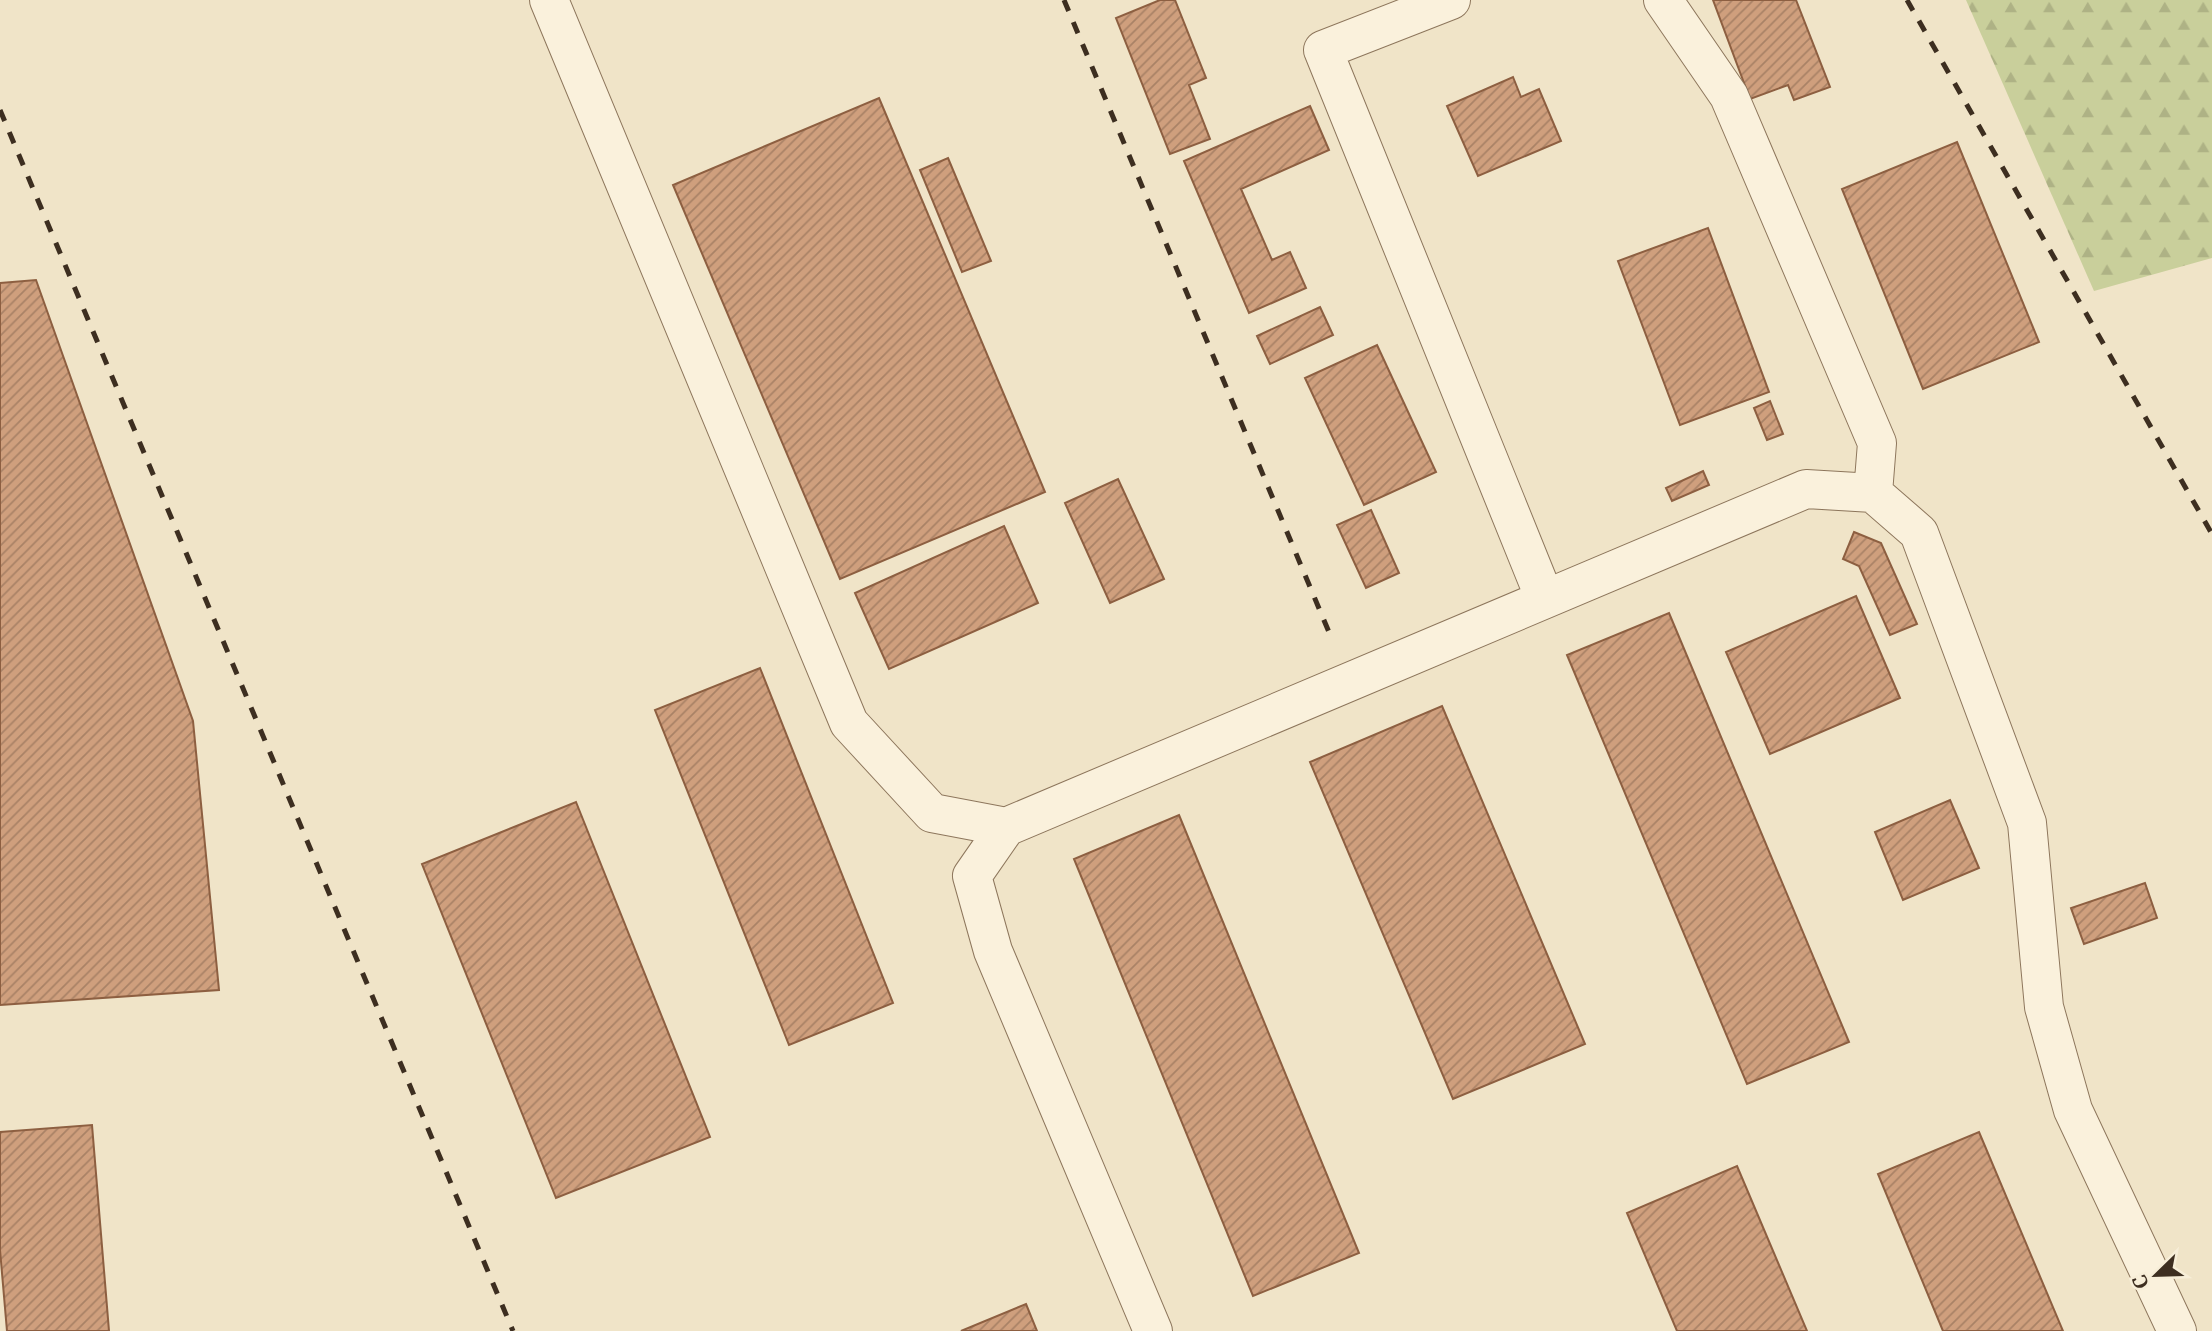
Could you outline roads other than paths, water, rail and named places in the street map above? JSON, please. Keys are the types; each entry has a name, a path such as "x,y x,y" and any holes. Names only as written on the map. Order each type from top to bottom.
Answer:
{"lane":[{"path":"549,0 849,723 932,813 1006,827"},
{"path":"1451,0 1324,50 1545,599"},
{"path":"1663,0 1729,96 1866,417 1877,443 1873,493"},
{"path":"1153,1331 993,951 972,876 1006,827 1806,489 1873,493 1919,533 2027,823 2045,1007 2073,1110 2176,1331"}],"railway":[{"path":"1064,0 1331,637"},
{"path":"1907,0 2212,534"},
{"path":"0,110 513,1331"}]}
